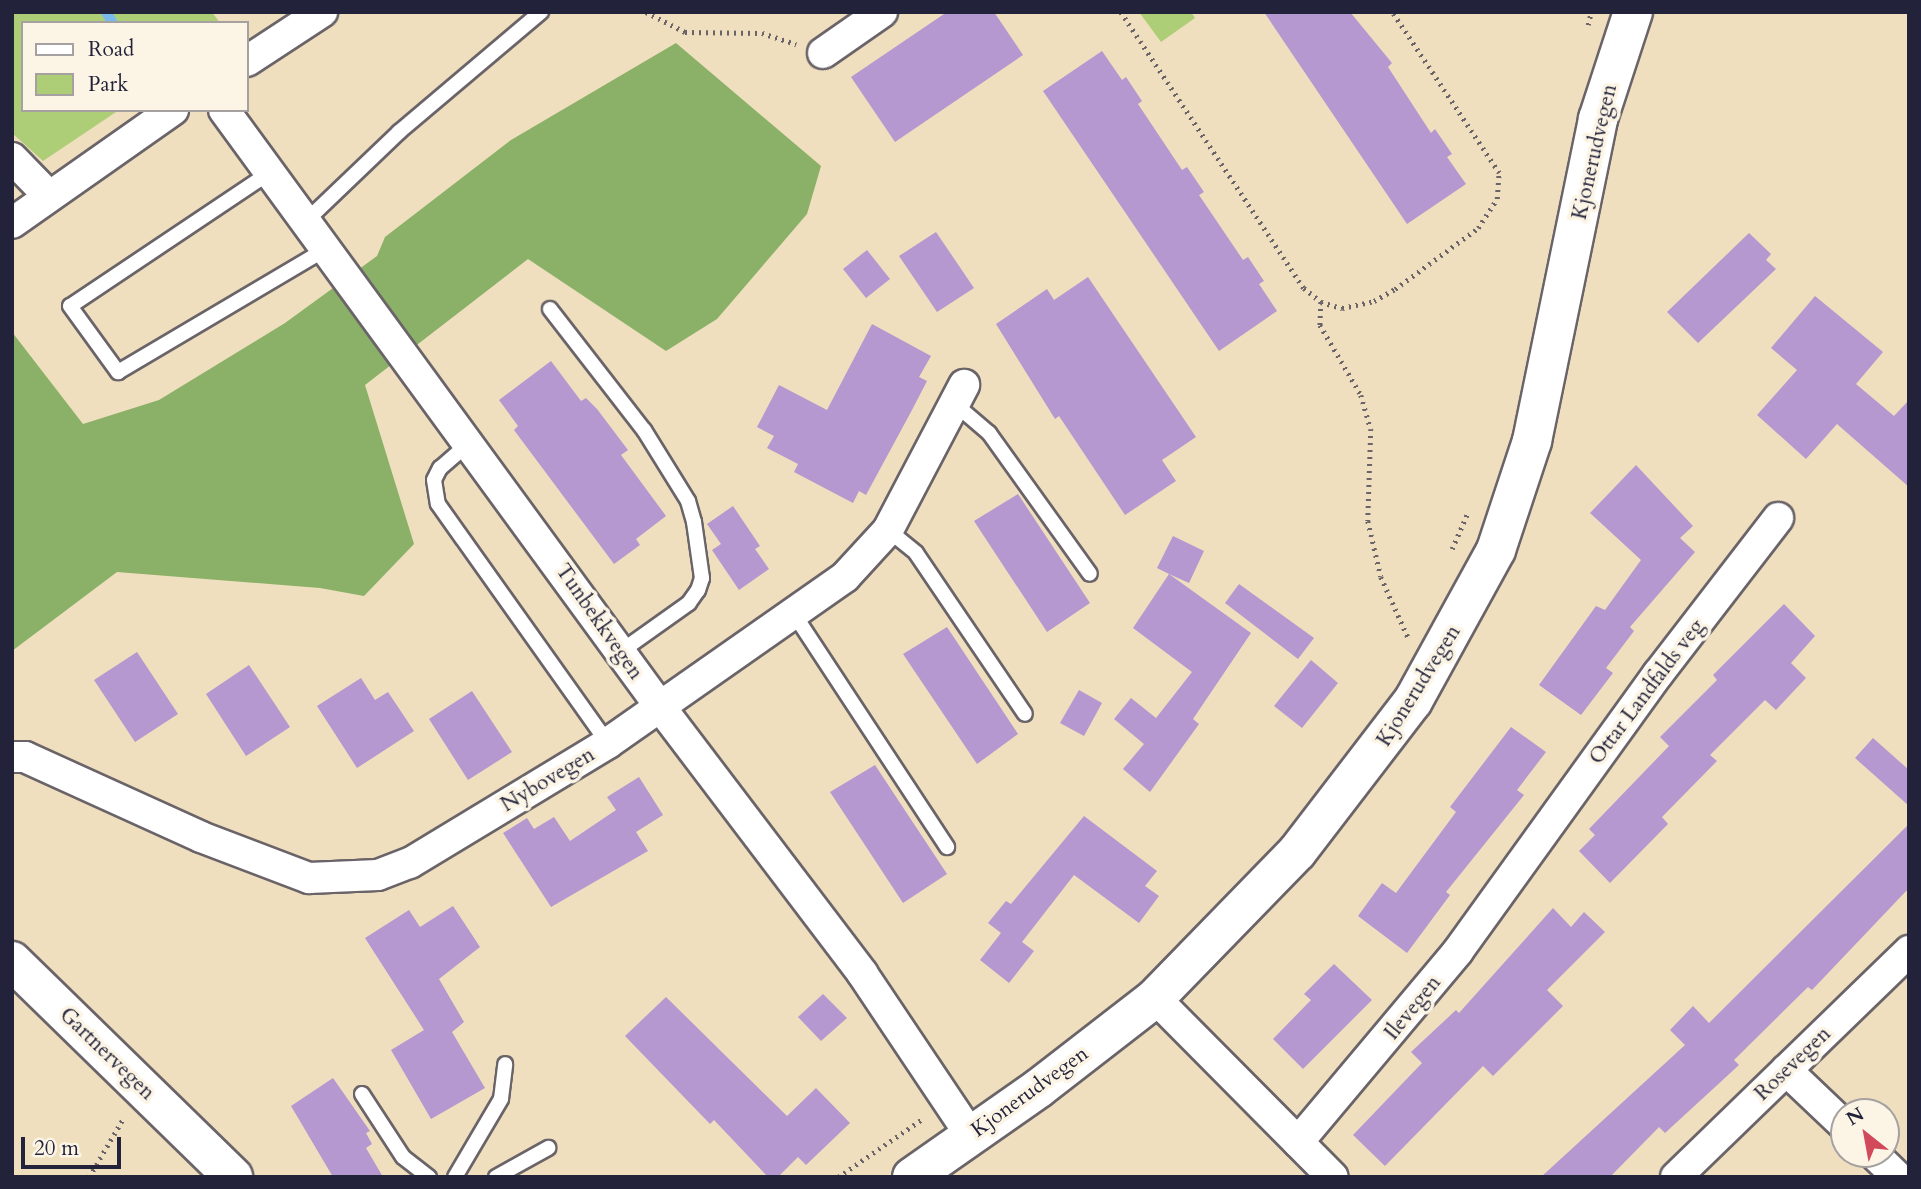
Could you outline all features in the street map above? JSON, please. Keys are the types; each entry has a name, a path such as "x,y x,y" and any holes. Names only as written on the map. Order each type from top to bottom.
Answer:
{"main road":[{"name":"Kjonerudvegen","path":"912,1177 1155,998 1261,893 1376,755 1449,643 1496,550 1532,441 1598,119 1633,12"},
{"name":"Gartnervegen","path":"12,961 233,1177"}],"street":[{"path":"248,60 322,12"},
{"path":"823,53 882,12"},
{"path":"12,222 170,112"},
{"name":"Tunbekkvegen","path":"224,112 661,708 862,973 971,1136"},
{"path":"12,158 49,196"},
{"name":"Nybovegen","path":"12,757 25,757 267,865 309,878 344,880 379,875 410,863 608,743 845,577 888,530 960,395"},
{"name":"Ottar Landfalds veg","path":"1518,868 1778,518"},
{"name":"Ilevegen","path":"1298,1142 1398,1028 1518,868"},
{"name":"Rosevegen","path":"1676,1177 1909,951"},
{"path":"1155,998 1333,1177"},
{"path":"1786,1070 1830,1112"}],"lane":[{"path":"306,221 399,132 541,12"},
{"path":"269,173 70,306 118,372 326,248"},
{"path":"550,309 644,430 688,501 694,522 702,578 698,590 689,603 620,652"},
{"path":"960,395 1090,574"},
{"path":"469,443 440,468 434,480 438,504 608,743"},
{"path":"888,530 916,553 1026,714"},
{"path":"794,614 947,848"},
{"path":"455,1177 501,1099 505,1064"},
{"path":"362,1094 403,1157 429,1177"},
{"path":"496,1177 548,1148"}],"path":[{"path":"646,12 685,32 762,33 823,53"},
{"path":"1121,12 1304,288 1321,302 1342,309 1374,301 1478,228 1497,199 1499,173 1392,12"},
{"path":"1584,37 1591,12"},
{"path":"1321,302 1320,325 1361,396 1371,429 1368,522 1381,577 1408,638"},
{"path":"1447,562 1472,501"},
{"path":"1402,648 1414,627"},
{"path":"89,1177 110,1135 147,1093"},
{"path":"838,1177 949,1102"}],"green space":[{"path":"12,12 212,12 219,21 21,21 21,112 116,112 43,161 12,133"},
{"path":"1139,12 1191,12 1195,18 1161,42"},
{"path":"676,43 821,166 807,214 717,319 666,351 528,259 365,385 414,544 364,596 320,588 117,572 12,651 12,332 83,424 159,400 285,323 377,256 385,237 511,140"}],"building":[{"path":"947,12 994,12 1023,55 895,142 851,77"},
{"path":"1264,12 1350,12 1392,63 1388,67 1431,133 1435,129 1452,154 1447,157 1466,184 1407,224"},
{"path":"1102,51 1122,80 1126,77 1142,101 1138,104 1182,170 1187,167 1204,192 1199,195 1243,260 1248,257 1264,281 1259,284 1277,311 1219,351 1043,91"},
{"path":"936,232 974,288 937,312 899,256"},
{"path":"1749,233 1771,254 1766,260 1776,269 1698,343 1667,312"},
{"path":"867,250 890,279 866,298 843,269"},
{"path":"1088,277 1196,437 1162,460 1176,481 1125,515 1059,416 1055,419 996,324 1047,289 1054,300"},
{"path":"1815,296 1883,352 1856,384 1894,416 1909,400 1909,487 1837,424 1806,459 1757,415 1797,370 1771,348"},
{"path":"872,324 931,356 919,377 927,381 912,410 866,495 859,491 853,503 794,472 798,464 767,448 774,436 757,427 779,385 827,410"},
{"path":"551,361 581,401 586,398 597,409 628,450 621,455 666,516 636,539 640,545 614,564 514,430 518,426 499,400"},
{"path":"1636,465 1693,526 1680,538 1695,552 1630,627 1634,631 1606,668 1613,673 1581,715 1539,685 1596,606 1605,610 1641,560 1590,513"},
{"path":"1018,494 1090,603 1047,632 974,521"},
{"path":"733,506 760,546 755,549 769,569 739,590 712,550 721,544 707,524"},
{"path":"1173,536 1204,551 1189,583 1157,568"},
{"path":"1169,574 1251,633 1193,719 1199,724 1150,792 1123,769 1144,744 1114,719 1131,698 1156,718 1192,672 1133,628"},
{"path":"1239,584 1314,638 1298,659 1225,603"},
{"path":"1784,604 1815,636 1791,663 1806,678 1776,710 1765,700 1710,755 1717,761 1662,817 1668,824 1610,883 1579,851 1595,835 1589,829 1669,746 1660,737 1717,680 1713,675"},
{"path":"947,627 1018,734 977,764 903,654"},
{"path":"137,652 178,714 135,742 94,680"},
{"path":"1311,660 1338,683 1302,728 1274,706"},
{"path":"249,665 290,727 246,756 206,694"},
{"path":"361,678 375,700 388,692 414,731 357,768 317,706"},
{"path":"1079,690 1102,703 1084,736 1060,723"},
{"path":"472,691 512,752 468,780 429,719"},
{"path":"1511,727 1546,752 1517,790 1524,795 1446,892 1450,895 1407,953 1358,916 1382,883 1396,893 1456,812 1450,807"},
{"path":"1873,738 1909,770 1909,806 1855,758"},
{"path":"875,765 947,874 903,903 830,792"},
{"path":"639,777 663,815 636,832 648,851 551,907 503,833 527,818 534,829 554,817 570,841 616,810 607,797"},
{"path":"1084,816 1157,871 1145,886 1159,896 1139,923 1074,875 1022,942 1034,951 1009,983 980,960 1001,933 988,923 1006,901 1011,904"},
{"path":"1909,824 1909,888 1812,990 1808,987 1734,1060 1739,1065 1665,1133 1659,1127 1610,1177 1541,1177 1685,1045 1670,1030 1693,1006 1709,1023"},
{"path":"453,906 480,947 439,979 464,1022 452,1032 485,1088 431,1119 391,1050 424,1030 365,938 409,910 420,927"},
{"path":"1553,908 1571,927 1584,912 1605,932 1547,990 1563,1006 1493,1076 1483,1066 1385,1166 1353,1135 1422,1063 1411,1052 1456,1010 1459,1013"},
{"path":"1334,964 1372,1000 1303,1069 1273,1039 1311,1000 1304,994"},
{"path":"823,994 847,1018 821,1041 798,1017"},
{"path":"666,997 787,1116 816,1088 850,1123 806,1165 798,1157 778,1177 768,1177 714,1120 710,1124 625,1036"},
{"path":"333,1078 370,1131 366,1133 372,1144 366,1148 383,1177 333,1177 291,1106"}],"waterway":[{"path":"106,12 112,21"}]}
